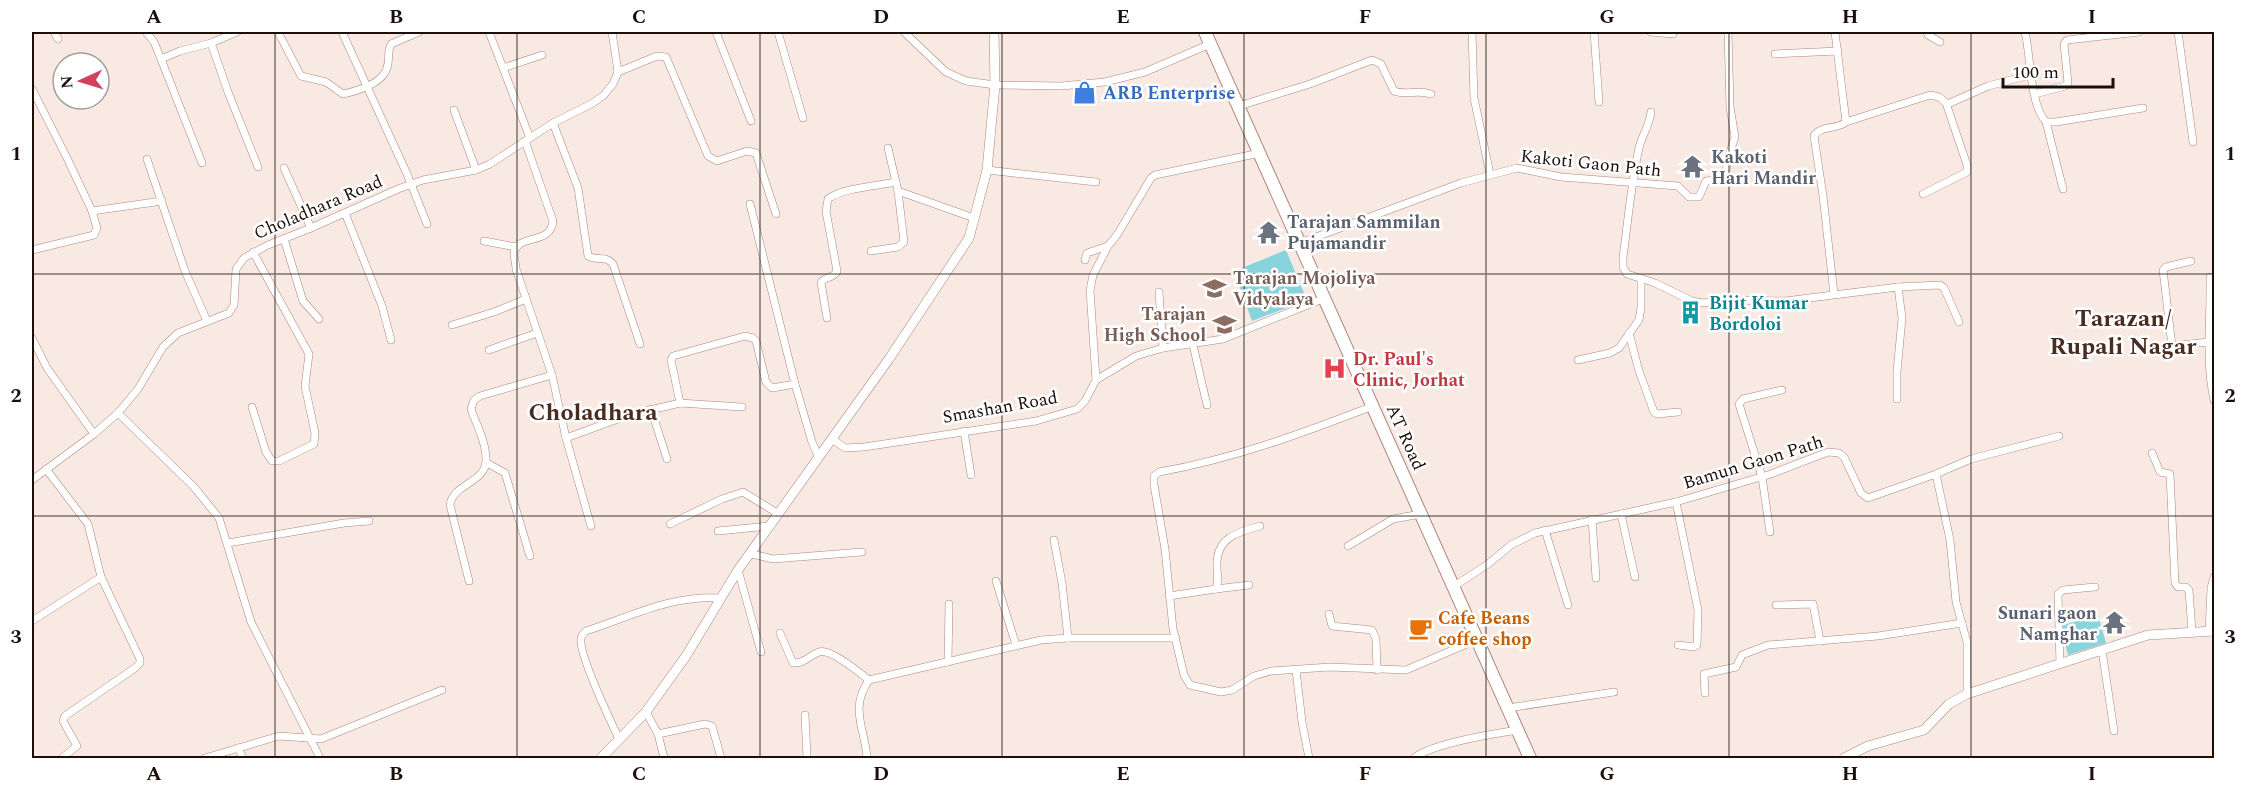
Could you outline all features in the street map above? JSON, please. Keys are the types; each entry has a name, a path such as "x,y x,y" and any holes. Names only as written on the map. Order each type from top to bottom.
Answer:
{"highway":[{"name":"AT Road","path":"1205,32 1530,759"}],"street":[{"path":"54,32 58,39"},
{"path":"146,32 154,42 202,163"},
{"path":"161,59 237,32"},
{"path":"278,32 299,74 304,78 326,82 342,94 380,79 387,69 391,44 419,32"},
{"path":"342,32 427,224"},
{"path":"489,32 551,213 553,225 549,233 516,247 514,253 516,269 552,375 591,526"},
{"path":"612,32 618,72 657,56 666,57 708,156 717,161 747,151 756,153 776,214"},
{"path":"716,32 751,121"},
{"path":"778,32 803,118"},
{"path":"904,32 946,72 966,81 995,85 1061,86 1105,82 1145,72 1210,44"},
{"path":"601,759 646,712 686,656 738,570 752,554 777,513 889,359 969,238 987,170 995,85 994,32"},
{"path":"1473,32 1474,98 1490,174"},
{"path":"1594,32 1599,102"},
{"path":"1651,32 1673,34"},
{"name":"Kakoti Gaon Path","path":"1300,243 1461,183 1517,168 1561,177 1678,186 1689,197 1699,197 1706,181 1725,179 1728,158 1735,137 1730,107 1728,32"},
{"path":"1835,32 1846,122"},
{"path":"1927,32 1940,42"},
{"path":"2025,32 2030,75 2041,115 2046,122 2063,189"},
{"path":"2036,94 2061,88 2068,83 2064,47 2067,40 2139,32"},
{"path":"2178,32 2193,142"},
{"path":"211,43 258,168"},
{"path":"1775,54 1838,51"},
{"path":"503,68 542,55"},
{"path":"1239,106 1310,84 1372,60 1381,64 1394,91 1402,93 1421,90 1431,94"},
{"name":"Choladhara Road","path":"32,478 94,434 118,413 138,389 163,347 178,333 224,315 232,309 235,300 236,269 241,261 253,252 411,184 476,170 490,164 553,123 603,96 614,84 618,72"},
{"path":"1946,103 1988,86 2030,75"},
{"path":"32,89 92,212 97,228 94,236 32,250"},
{"path":"1834,294 1814,136 1818,130 1841,126 1846,122 1929,95 1939,97 1946,103 1967,165 1967,172 1923,194"},
{"path":"2046,122 2143,108"},
{"path":"454,110 476,170"},
{"path":"1651,112 1647,130 1639,147 1623,267 1627,274 1692,301 1703,303 1731,300 1785,301 1898,287 1940,285 1944,288 1959,322"},
{"path":"553,123 578,188 588,256 608,260 613,264 640,344"},
{"path":"871,251 898,246 904,242 898,191 888,148"},
{"path":"1096,380 1090,290 1093,274 1151,178 1260,153"},
{"path":"147,159 185,271 207,321"},
{"path":"284,168 311,228"},
{"path":"987,170 1096,182"},
{"path":"827,318 821,283 837,271 825,212 828,199 851,190 896,182"},
{"path":"898,191 974,218"},
{"path":"92,212 162,201"},
{"path":"750,204 795,384 819,458"},
{"path":"345,213 382,306 391,340"},
{"path":"284,239 303,301 319,320"},
{"path":"484,241 516,247"},
{"path":"1085,260 1089,252 1108,246"},
{"path":"252,407 266,452 272,461 279,461 310,448 314,444 315,433 306,386 309,354 253,252"},
{"path":"2191,261 2166,267 2163,270 2172,346 2209,342"},
{"path":"2210,277 2213,317 2209,342 2214,400"},
{"path":"1578,360 1615,351 1629,333 1641,315 1641,279"},
{"path":"1897,399 1902,318 1898,287"},
{"path":"1159,292 1163,348"},
{"name":"Smashan Road","path":"832,439 848,448 1036,421 1071,411 1082,405 1096,380 1131,358 1163,348 1223,339 1325,298"},
{"path":"452,325 526,299"},
{"path":"489,350 537,333"},
{"path":"1629,333 1639,371 1654,412 1658,414 1678,412"},
{"path":"680,403 671,360 673,356 745,336 756,341 766,382 772,388 795,384"},
{"path":"32,338 47,368 94,434"},
{"path":"1193,345 1207,405"},
{"path":"469,581 450,505 454,493 480,476 487,463 484,446 471,409 474,400 480,396 552,375"},
{"path":"1770,532 1761,477 1739,404 1743,399 1782,390"},
{"path":"567,438 651,409 680,403 742,407"},
{"path":"1373,406 1307,431 1225,457 1156,474 1153,482 1165,549 1169,596 1184,675 1190,685 1221,692 1232,690 1262,672 1330,667 1406,670 1476,640"},
{"path":"651,409 667,459"},
{"path":"118,413 200,493 219,518 251,622 320,759"},
{"path":"964,431 971,475"},
{"path":"1967,694 1968,642 1956,602 1950,540 1936,474 1971,459 2059,436"},
{"name":"Bamun Gaon Path","path":"1453,586 1511,546 1545,530 1676,502 1761,477 1834,452 1844,457 1862,493 1868,498 1936,474"},
{"path":"2152,453 2160,472 2170,474 2175,583 2178,587 2186,587 2189,590 2192,632"},
{"path":"487,463 506,473 530,556"},
{"path":"46,469 88,524 101,577 139,654 140,663 65,716 63,721 77,746 62,759"},
{"path":"670,524 722,499 743,492 777,513"},
{"path":"1676,502 1698,610 1697,645 1694,647 1677,645"},
{"path":"1348,546 1393,519 1421,514"},
{"path":"1621,514 1635,577"},
{"path":"1592,519 1596,578"},
{"path":"228,543 344,523 369,521"},
{"path":"718,531 770,526"},
{"path":"1216,589 1220,545 1230,536 1260,526"},
{"path":"1545,530 1568,606"},
{"path":"1054,540 1062,583 1068,638"},
{"path":"752,554 773,559 862,552"},
{"path":"738,570 761,652"},
{"path":"32,621 101,577"},
{"path":"1844,759 1874,744 1924,730 1949,704 1967,694 2148,636 2212,632 2211,588 2214,577"},
{"path":"996,581 1016,645"},
{"path":"1169,596 1249,585"},
{"path":"2060,664 2058,594 2063,591 2095,586"},
{"path":"619,740 585,657 580,641 582,634 659,605 685,598 720,598"},
{"path":"948,662 949,604"},
{"path":"1776,605 1813,604 1820,641"},
{"path":"1329,614 1332,626 1372,630 1376,639 1377,670"},
{"path":"1705,693 1704,674 1736,667 1742,655 1768,645 1878,636 1962,623"},
{"path":"780,633 793,663 825,651 845,662 869,680 1016,645 1068,638 1176,638"},
{"path":"2102,650 2114,731"},
{"path":"1296,670 1309,759"},
{"path":"867,759 858,712 861,697 869,680"},
{"path":"205,759 279,736 321,739 442,690"},
{"path":"1508,708 1614,692"},
{"path":"646,712 658,734 664,759"},
{"path":"806,715 807,759"},
{"path":"658,734 709,724 714,730 721,759"},
{"path":"1414,759 1428,751 1481,736 1518,730"},
{"path":"238,748 243,759"}],"water":[{"path":"1286,250 1307,300 1252,321 1234,271"},
{"path":"2098,615 2106,643 2068,655 2060,626"}],"place":[{"name":"ARB Enterprise","path":"1085,93"},
{"name":"Kakoti Hari Mandir","path":"1693,167"},
{"name":"Tarajan Sammilan Pujamandir","path":"1269,232"},
{"name":"Tarajan Mojoliya Vidyalaya","path":"1215,288"},
{"name":"Bijit Kumar Bordoloi","path":"1691,313"},
{"name":"Tarajan High School","path":"1224,324"},
{"name":"Dr. Paul's Clinic, Jorhat","path":"1335,369"},
{"name":"Sunari gaon Namghar","path":"2115,623"},
{"name":"Cafe Beans coffee shop","path":"1420,628"}],"district":[{"name":"Tarazan/ Rupali Nagar","path":"2123,332"},
{"name":"Choladhara","path":"593,412"}]}
